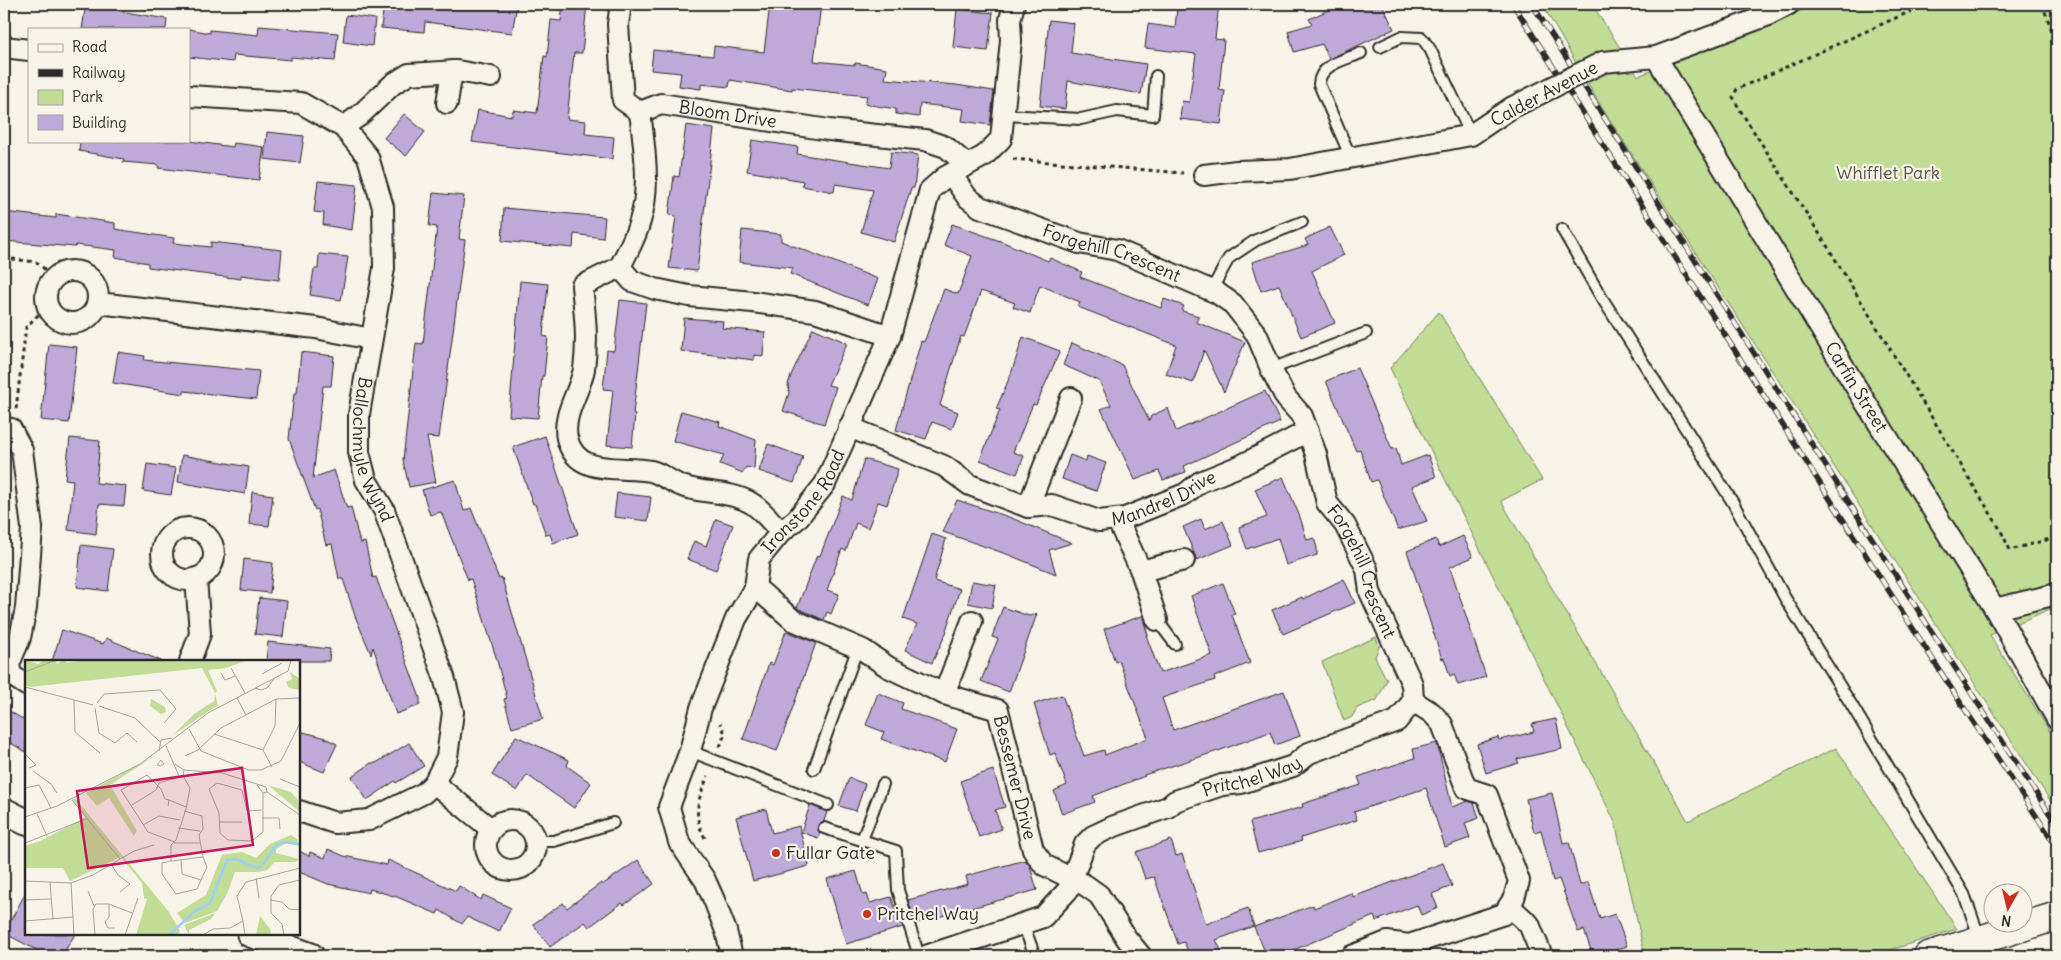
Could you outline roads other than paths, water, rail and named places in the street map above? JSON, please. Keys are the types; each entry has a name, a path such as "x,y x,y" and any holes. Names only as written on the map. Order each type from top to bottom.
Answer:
{"main road":[{"path":"1928,956 2054,917"}],"street":[{"path":"621,4 618,24 623,100 640,112 644,150 644,197 641,220 620,267 582,286 587,335 583,371 567,423 567,439 571,449 589,465 601,469 652,472 683,487 732,495 752,504 781,532"},
{"name":"Ironstone Road","path":"732,956 726,931 714,900 705,880 679,842 669,807 690,751 701,708 736,619 755,586 759,559 825,484 890,336 930,190 1001,139 1012,40 1010,20 1014,4"},
{"name":"Calder Avenue","path":"1204,175 1237,171 1290,169 1471,135 1511,108 1603,62 1656,57 1763,10 1789,4"},
{"path":"4,48 28,50"},
{"name":"Carfin Street","path":"1656,57 1859,392 1996,609 2057,719"},
{"path":"343,127 393,84 409,74 452,71 492,77"},
{"path":"447,103 452,71"},
{"name":"Ballochmyle Wynd","path":"190,96 301,103 343,127 368,157 384,207 384,268 359,414 359,452 366,480 384,510 444,677 453,712 447,757 434,783 424,793 369,820 335,823 300,811"},
{"name":"Bloom Drive","path":"640,112 662,104 829,130 925,140 946,147 967,165"},
{"name":"Forgehill Crescent","path":"967,165 967,197 980,207 1079,243 1118,250 1211,290 1233,304 1257,335 1286,398 1302,416 1316,454 1327,503 1345,525 1367,569 1370,592 1412,684 1413,701"},
{"path":"620,267 632,281 654,288 689,296 753,302 815,312 890,336"},
{"path":"69,270 86,274 92,279 96,287 98,303 89,317 74,323 58,319 47,306 46,291 54,277 69,270"},
{"path":"98,303 316,328 371,339"},
{"path":"1028,507 1071,398"},
{"name":"Mandrel Drive","path":"849,427 944,466 970,485 1028,507 1052,505 1098,521 1125,518 1185,494 1200,482 1242,465 1308,431"},
{"path":"7,429 22,450 32,528 26,608 20,638 9,664 11,675 25,683"},
{"path":"1117,519 1141,571 1157,620"},
{"path":"1141,571 1184,560"},
{"path":"190,660 200,634 196,578"},
{"name":"Bessemer Drive","path":"755,586 794,620 858,647 888,667 944,694 998,710 1033,850 1044,865 1072,879"},
{"path":"1996,609 2057,594"},
{"path":"944,694 972,621"},
{"path":"1364,954 1387,942 1409,945 1504,914 1514,898 1519,881 1487,795 1466,788 1442,724 1432,713 1413,701"},
{"name":"Pritchel Way","path":"926,956 1044,917 1068,890 1085,844 1093,836 1112,827 1168,807 1175,801 1222,785 1241,783 1293,766 1309,753 1397,722 1413,701"},
{"path":"434,783 491,829"},
{"path":"4,810 25,821"},
{"path":"505,820 522,821 534,833 537,841 534,858 528,864 513,870 504,870 491,860 487,852 485,844 491,829 505,820"},
{"path":"1072,879 1100,895 1127,939 1141,956"},
{"path":"1509,906 1529,924 1542,956"},
{"path":"253,935 311,956"}],"lane":[{"path":"1380,47 1401,37 1422,38 1430,49 1471,135"},
{"path":"1351,158 1319,84 1326,68 1361,53"},
{"path":"1003,115 1081,119 1117,110 1154,115 1156,76"},
{"path":"1211,290 1230,258 1256,240 1302,222"},
{"path":"1562,228 1605,303 1732,501 1785,598 1851,704 1964,894 1980,940"},
{"path":"1271,369 1366,333"},
{"path":"1157,620 1175,644"},
{"path":"814,769 858,647"},
{"path":"690,751 828,804"},
{"path":"862,840 883,784"},
{"path":"537,841 554,841 613,823"},
{"path":"824,828 896,851 898,890 919,956"},
{"path":"1023,924 1035,956"}],"railway":[{"path":"1513,4 1960,702 2057,847"},
{"path":"1532,4 2057,825"}],"place":[{"name":"Fullar Gate","path":"776,853"},
{"name":"Pritchel Way","path":"867,914"}],"park label":[{"name":"Whifflet Park","path":"1888,173"}]}
